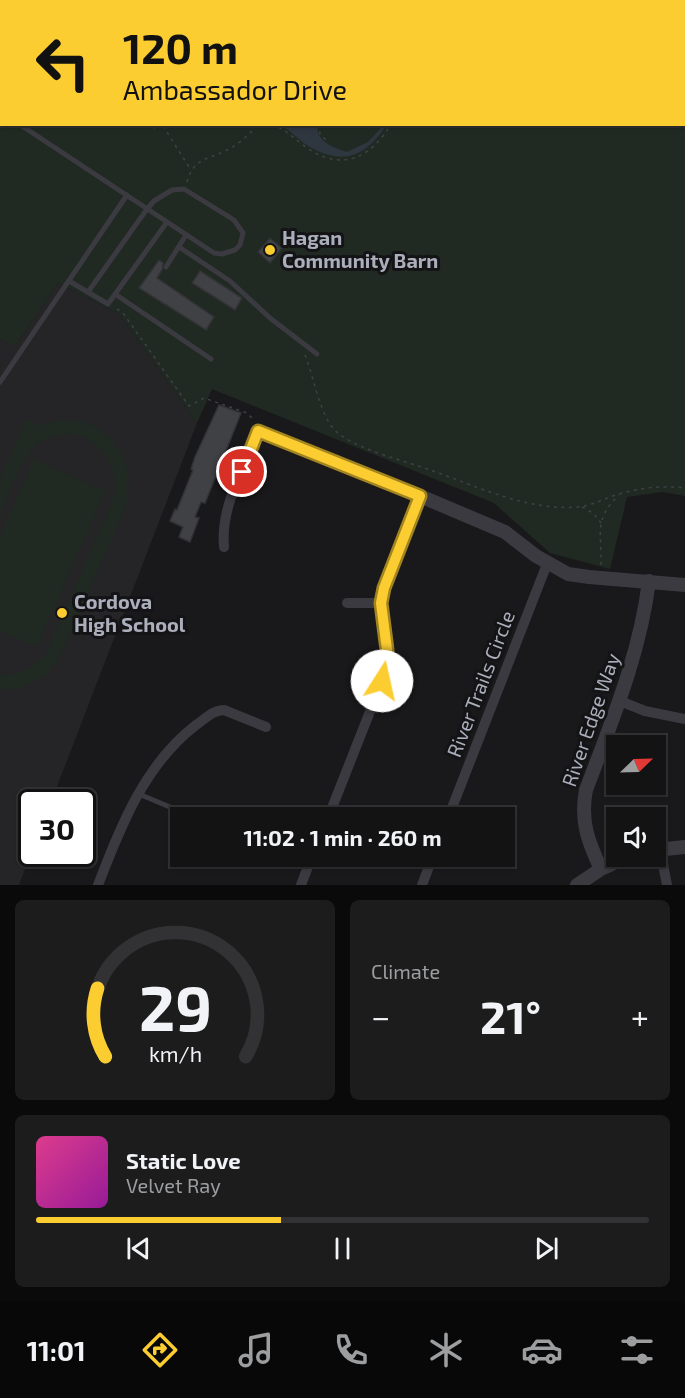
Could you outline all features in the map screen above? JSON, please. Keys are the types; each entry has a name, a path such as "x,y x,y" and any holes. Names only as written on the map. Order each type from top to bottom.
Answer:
{"street":[{"path":"224,547 225,513 258,431 505,532 547,564 568,574 685,585"},
{"path":"332,807 382,681 386,634 381,603 384,588 420,496"},
{"name":"River Trails Circle","path":"452,807 547,564"},
{"name":"River Edge Way","path":"601,869 585,832 583,804 586,789 620,701 635,653 649,581"},
{"path":"347,603 381,603"},
{"path":"620,701 645,711 685,718"},
{"path":"98,885 120,826 147,776 191,729 217,710 224,710 266,727"},
{"path":"666,848 685,847"},
{"path":"301,885 308,867"},
{"path":"422,885 429,867"},
{"path":"578,885 606,867"},
{"path":"662,867 667,885"}],"lane":[{"path":"22,126 127,195 147,209 186,235 214,253 230,253 240,245 243,233 234,220 184,189 172,190 154,201 147,209 88,292"},
{"path":"0,382 127,195"},
{"path":"69,281 108,304 167,222"},
{"path":"166,267 186,235"},
{"path":"179,247 230,281 270,318 317,354"},
{"path":"115,294 211,359"},
{"path":"139,794 170,807"}],"path":[{"path":"139,126 154,128 161,126"},
{"path":"165,126 191,170"},
{"path":"184,189 191,170 202,160 233,146 256,126"},
{"path":"277,126 284,129 308,149 330,159 346,160 360,157 386,133 390,126"},
{"path":"319,126 320,134 326,140"},
{"path":"108,304 123,313 189,406 204,398 247,413 255,421 258,431"},
{"path":"299,340 322,407 331,425 338,434 369,449 493,494 538,504 582,507 619,494 664,486 685,488"},
{"path":"600,578 601,523 604,510 619,494"},
{"path":"582,507 593,513 601,523"}],"shaded area":[{"path":"0,126 685,126 685,496 663,492 627,497 610,569 550,553 494,503 212,389 197,423 119,314 58,283 15,346 0,339"},
{"path":"282,126 317,126 323,140 347,152 368,142 385,126 379,136 362,151 344,157 322,153 302,142"},
{"name":"Cordova High School","path":"58,283 119,314 197,423 56,789 18,789 18,867 26,867 19,885 0,885 0,339 15,346"},
{"path":"26,419 39,427 59,421 78,421 95,427 109,438 120,452 127,469 129,489 125,509 58,661 33,682 19,688 2,690 0,689 0,675 26,670 46,653 112,503 115,486 106,456 95,444 82,437 67,434 51,437 36,446 24,460 0,516 0,479"},
{"path":"34,459 105,491 37,647 0,631 0,536"}],"building":[{"name":"Hagan Community Barn","path":"270,238 282,248 270,263 258,252"},
{"path":"159,260 163,263 157,278 214,317 206,330 139,288"},
{"path":"200,271 242,298 235,310 192,283"},
{"path":"219,405 241,413 205,503 201,502 195,517 199,518 190,542 179,537 183,527 170,521 175,509 177,510 193,470 191,469 195,457"}],"place":[{"name":"Hagan Community Barn","path":"270,250"},
{"name":"Cordova High School","path":"62,613"}],"route":[{"path":"242,472 258,431 420,496 384,588 381,603 387,650 382,681"}]}
